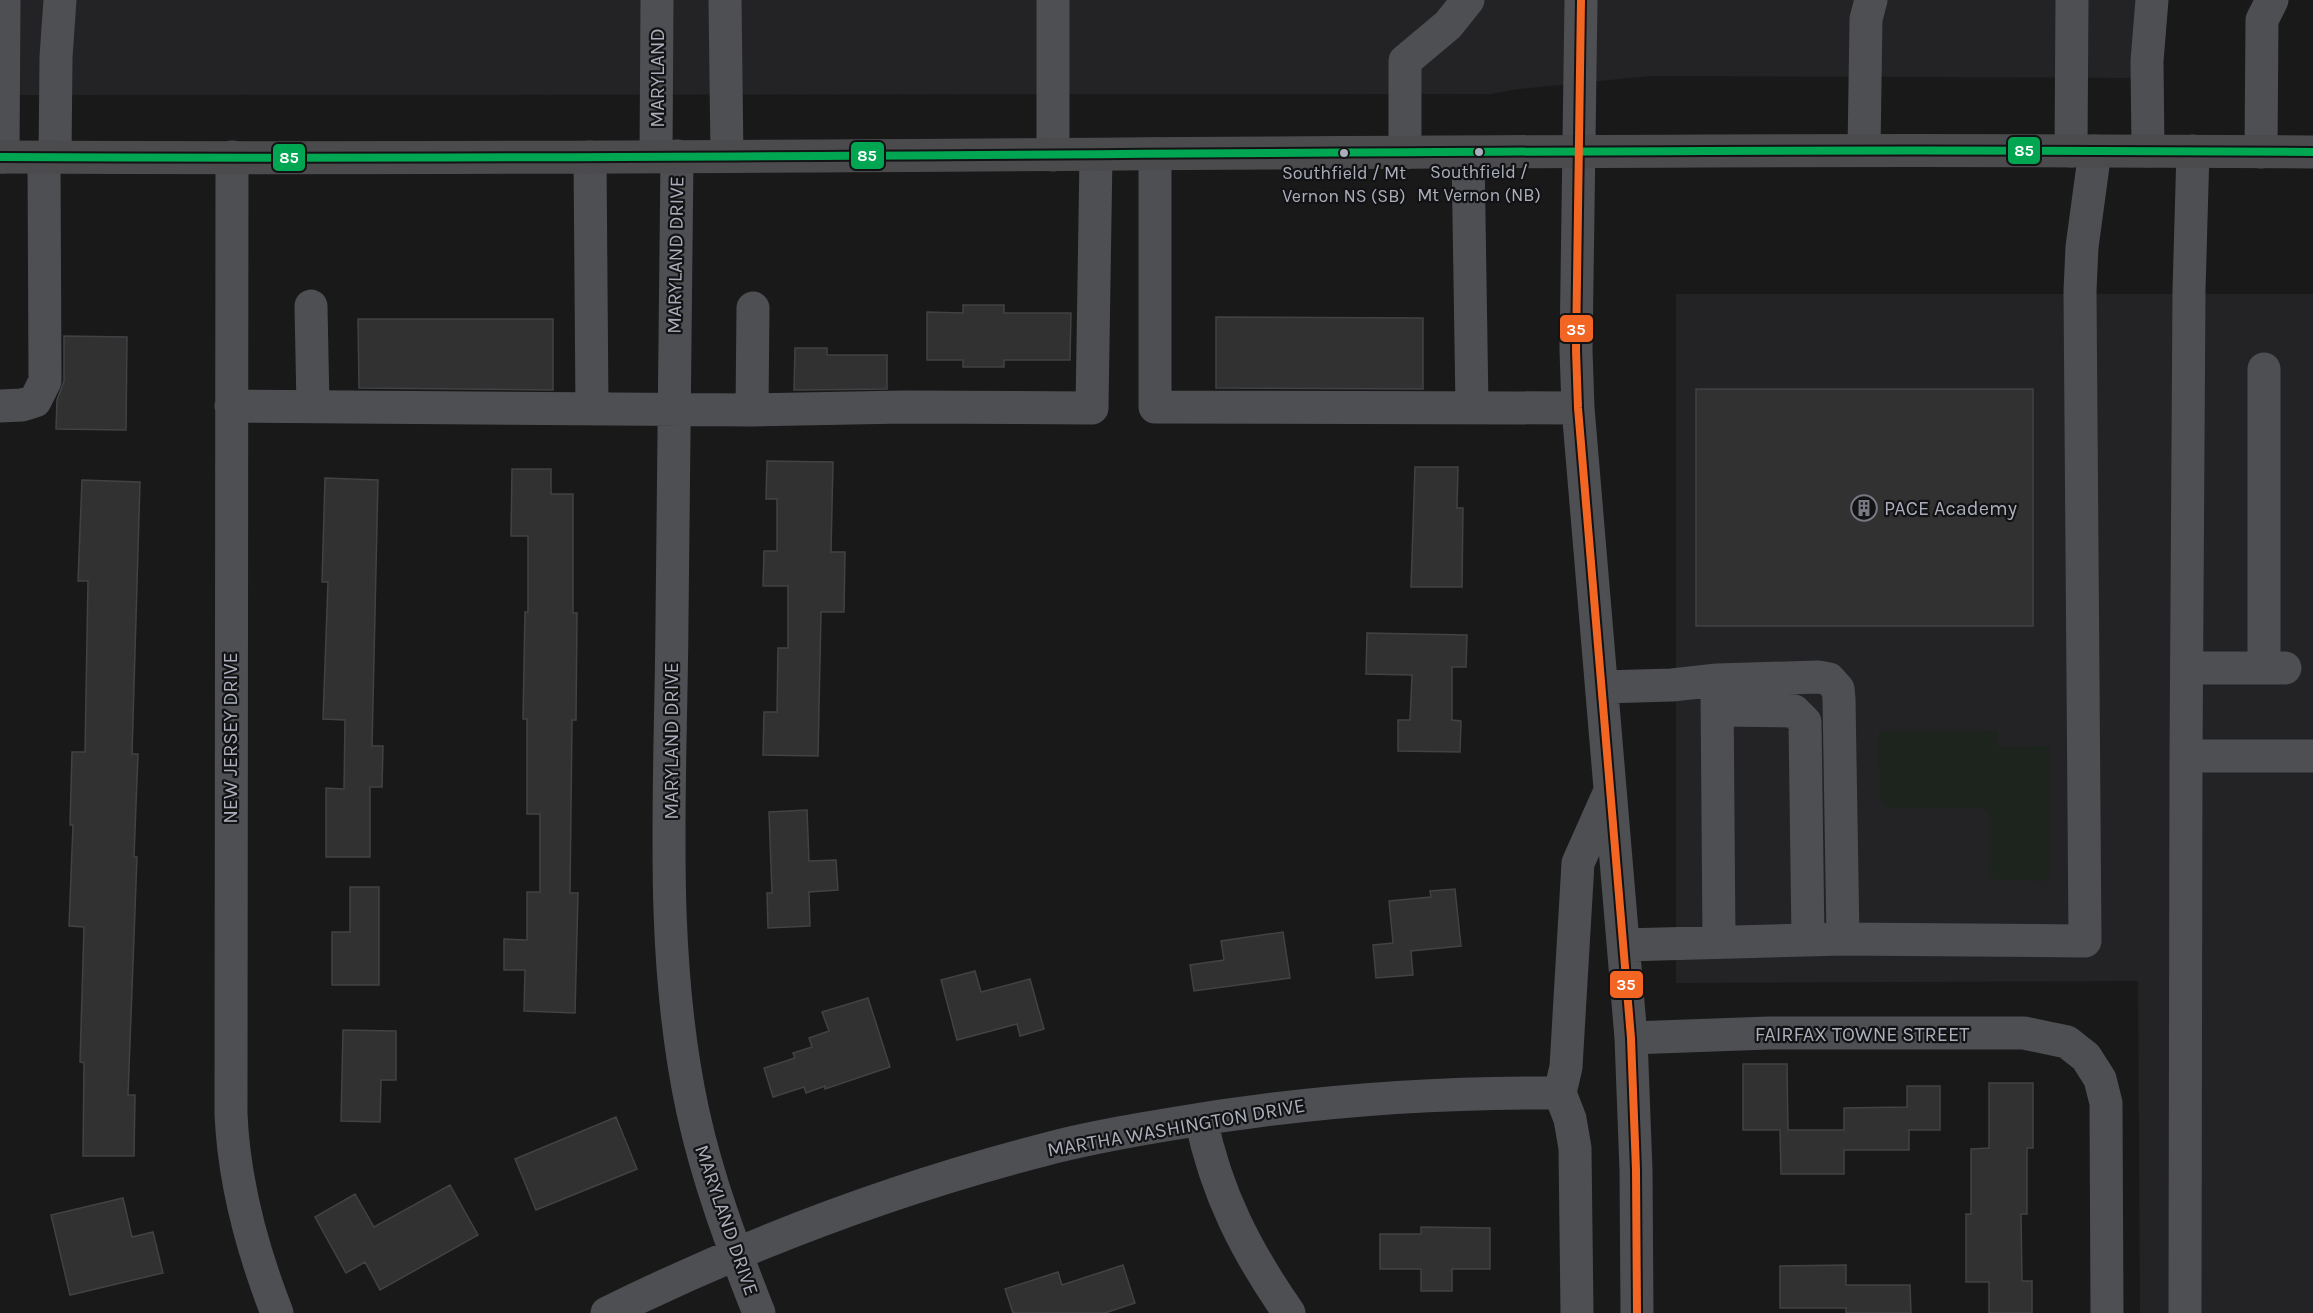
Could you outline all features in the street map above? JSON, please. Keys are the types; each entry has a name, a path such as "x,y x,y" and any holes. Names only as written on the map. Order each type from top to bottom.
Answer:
{"main road":[{"path":"1,157 590,157 1864,150 2313,152"}],"street":[{"path":"1,157 4,0"},
{"path":"0,406 22,405 35,401 45,381 50,158 60,0"},
{"name":"MARYLAND","path":"657,0 667,156"},
{"path":"725,0 727,156"},
{"path":"1053,0 1053,155"},
{"path":"1405,153 1405,61 1448,25 1468,0"},
{"path":"1581,0 1577,253 1578,408 1631,1038 1636,1159 1636,1313"},
{"path":"1864,150 1866,19 1871,0"},
{"path":"1624,945 1843,939 2085,941 2081,297 2083,151 2072,0"},
{"path":"2148,151 2147,61 2152,0"},
{"path":"2261,152 2263,7"},
{"path":"2185,1313 2189,274 2193,151"},
{"path":"1468,153 1472,408"},
{"path":"1155,154 1155,407 1578,408"},
{"path":"231,406 752,410 904,407 1092,408 1096,155"},
{"name":"MARYLAND DRIVE","path":"667,156 674,409 670,824 674,954 684,1056 693,1110 705,1159 736,1254 759,1313"},
{"name":"NEW JERSEY DRIVE","path":"232,157 229,979 232,1146 249,1232 277,1313"},
{"path":"590,157 592,408"},
{"path":"311,306 313,406"},
{"path":"752,410 753,308"},
{"path":"2187,668 2275,668 2264,369"},
{"path":"1717,695 1818,677 1829,679 1838,689 1843,939"},
{"path":"1603,687 1672,685 1794,711 1805,723 1808,940"},
{"path":"1717,695 1719,942"},
{"path":"2186,756 2313,756"},
{"path":"1577,1313 1575,1148 1570,1119 1560,1093 1566,1067 1578,863 1611,788"},
{"name":"FAIRFAX TOWNE STREET","path":"1631,1038 1769,1033 2024,1034 2067,1042 2086,1057 2100,1079 2106,1103 2107,1313"},
{"name":"MARTHA WASHINGTON DRIVE","path":"607,1313 680,1277 847,1209 939,1179 1044,1149 1118,1133 1289,1106 1393,1096 1457,1093 1560,1093"},
{"path":"1201,1119 1214,1173 1234,1222 1257,1264 1289,1313"}],"shaded area":[{"path":"0,0 2140,0 2140,78 1650,76 1519,89 1491,94 0,95"},
{"path":"1676,294 2313,294 2313,1313 2140,1313 2138,981 1676,983"},
{"path":"1998,731 1998,747 2049,746 2050,877 2045,881 1988,879 1989,813 1981,808 1888,808 1880,798 1879,732"}],"building":[{"path":"963,305 1004,305 1004,313 1071,313 1070,360 1004,360 1004,367 963,367 963,360 927,360 927,312 963,313"},
{"path":"1216,317 1423,318 1423,389 1216,388"},
{"path":"358,319 553,319 553,390 359,388"},
{"path":"64,336 127,337 126,430 56,429 57,400 64,381"},
{"path":"795,348 827,348 827,355 887,355 887,389 794,390"},
{"name":"PACE Academy","path":"1696,389 2033,389 2033,626 1696,626"},
{"path":"767,461 833,462 831,552 845,552 844,612 821,612 818,756 763,755 764,712 777,712 778,648 788,648 788,586 763,586 764,551 777,551 777,499 766,499"},
{"path":"1415,467 1458,467 1457,508 1463,508 1462,587 1411,587"},
{"path":"512,469 551,469 551,494 573,494 573,613 577,613 576,720 572,720 570,893 578,893 575,1013 524,1011 525,970 504,970 504,939 527,940 527,892 540,892 540,814 527,814 527,719 523,719 525,612 528,612 528,536 511,536"},
{"path":"325,478 378,480 372,746 383,746 382,787 370,787 370,857 326,857 326,788 344,789 345,720 323,719 328,582 322,582"},
{"path":"82,480 140,482 132,754 138,754 134,857 137,857 128,1095 135,1095 134,1156 83,1156 84,1063 80,1062 84,927 69,926 73,825 70,825 72,752 85,752 88,581 78,581"},
{"path":"1367,633 1467,635 1466,667 1452,667 1452,720 1461,721 1460,752 1398,751 1398,720 1410,720 1412,675 1366,674"},
{"path":"807,810 809,861 836,860 838,890 809,892 810,926 768,928 767,893 772,893 769,812"},
{"path":"350,887 379,887 379,985 332,985 332,932 350,932"},
{"path":"1455,889 1461,946 1411,951 1413,975 1376,978 1373,945 1393,943 1389,901 1431,897 1430,891"},
{"path":"1283,932 1290,978 1194,991 1190,965 1224,960 1221,941"},
{"path":"975,971 981,992 1030,979 1044,1029 1020,1036 1017,1024 957,1040 941,980"},
{"path":"868,998 890,1067 825,1089 825,1086 806,1093 804,1087 773,1097 764,1068 795,1058 793,1053 812,1047 809,1038 829,1031 822,1012"},
{"path":"343,1030 396,1031 396,1080 381,1080 380,1122 341,1121"},
{"path":"1743,1064 1787,1064 1788,1130 1844,1130 1844,1108 1907,1107 1907,1086 1940,1086 1940,1130 1909,1130 1909,1150 1844,1150 1844,1174 1781,1174 1780,1130 1743,1130"},
{"path":"1989,1083 2033,1083 2033,1148 2027,1148 2027,1214 2021,1214 2022,1281 2032,1281 2032,1313 1989,1313 1989,1282 1966,1282 1966,1214 1971,1214 1971,1149 1989,1148"},
{"path":"616,1117 637,1169 536,1210 515,1159"},
{"path":"450,1185 478,1235 380,1290 365,1262 346,1273 315,1217 355,1194 374,1227"},
{"path":"123,1198 132,1237 153,1232 163,1273 70,1295 51,1215"},
{"path":"1421,1227 1490,1228 1490,1269 1452,1269 1452,1291 1421,1291 1421,1269 1380,1269 1380,1234 1421,1234"},
{"path":"1123,1265 1135,1303 1105,1313 1013,1313 1005,1289 1058,1272 1062,1285"},
{"path":"1846,1265 1846,1285 1910,1285 1911,1313 1846,1313 1846,1308 1780,1308 1780,1266"}],"transit line":[{"name":"35","path":"1581,0 1576,350 1578,408 1631,1038 1636,1170 1637,1313"},
{"name":"85","path":"0,157 289,158 1735,151 2313,152"}],"place":[{"name":"Southfield / Mt Vernon (NB)","path":"1479,152"},
{"name":"Southfield / Mt Vernon NS (SB)","path":"1344,153"},
{"name":"PACE Academy","path":"1864,508"}]}
